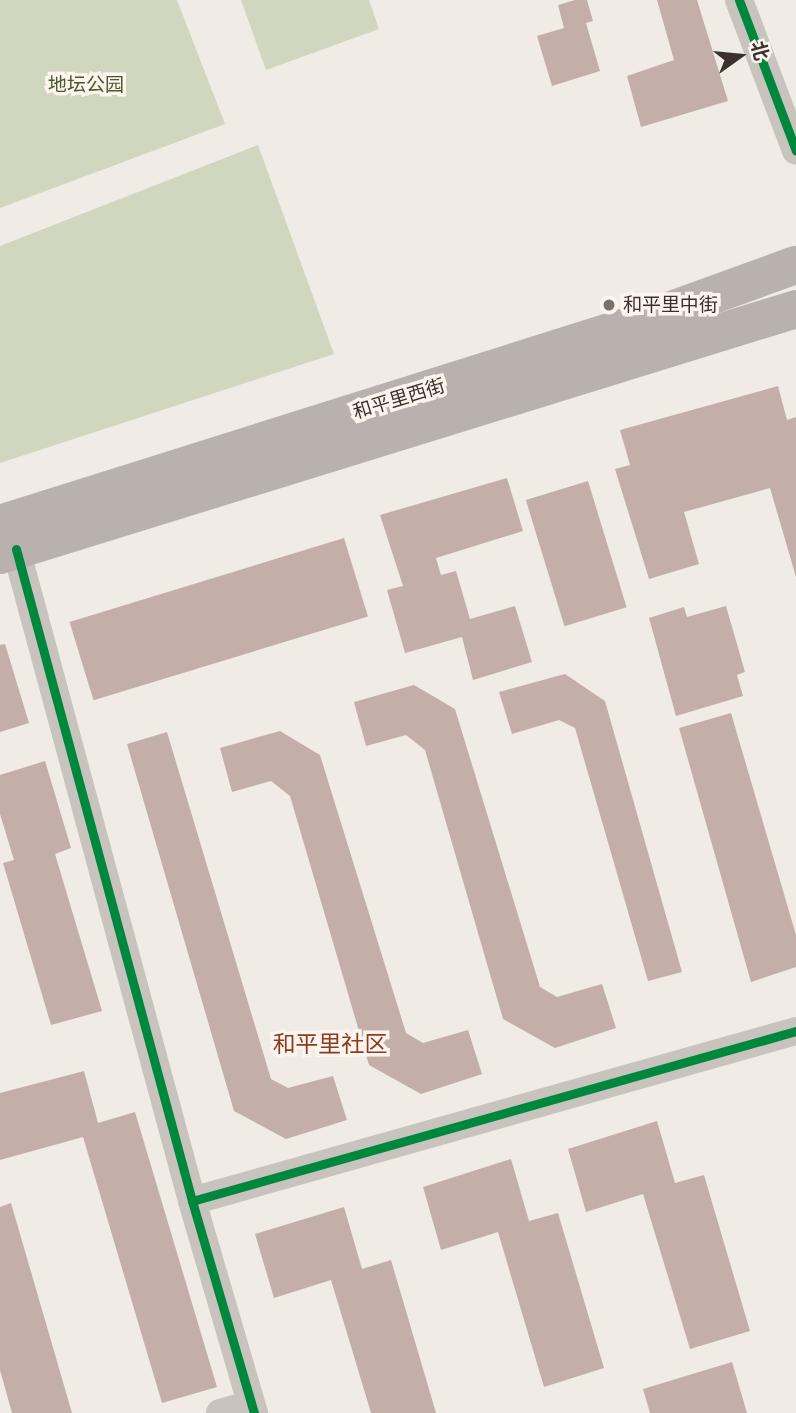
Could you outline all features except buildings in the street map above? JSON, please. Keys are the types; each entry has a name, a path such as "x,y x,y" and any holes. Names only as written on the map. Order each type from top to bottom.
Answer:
{"main road":[{"name":"和平里西街","path":"5,543 796,265"},
{"name":"和平里西街","path":"5,543 796,309"}],"street":[{"path":"739,0 796,151"},
{"path":"5,543 252,1408 220,1413"},
{"path":"192,1200 796,1031"}],"green space":[{"name":"地坛公园","path":"0,0 177,0 225,124 0,208"},
{"path":"241,0 369,0 379,29 266,70"},
{"path":"258,145 334,354 0,463 0,246"}],"cycle path":[{"path":"739,0 796,151"},
{"path":"16,549 192,1201 254,1413"},
{"path":"192,1201 796,1031"}],"place":[{"name":"和平里中街","path":"609,305"}],"district":[{"name":"和平里社区","path":"330,1044"}]}
